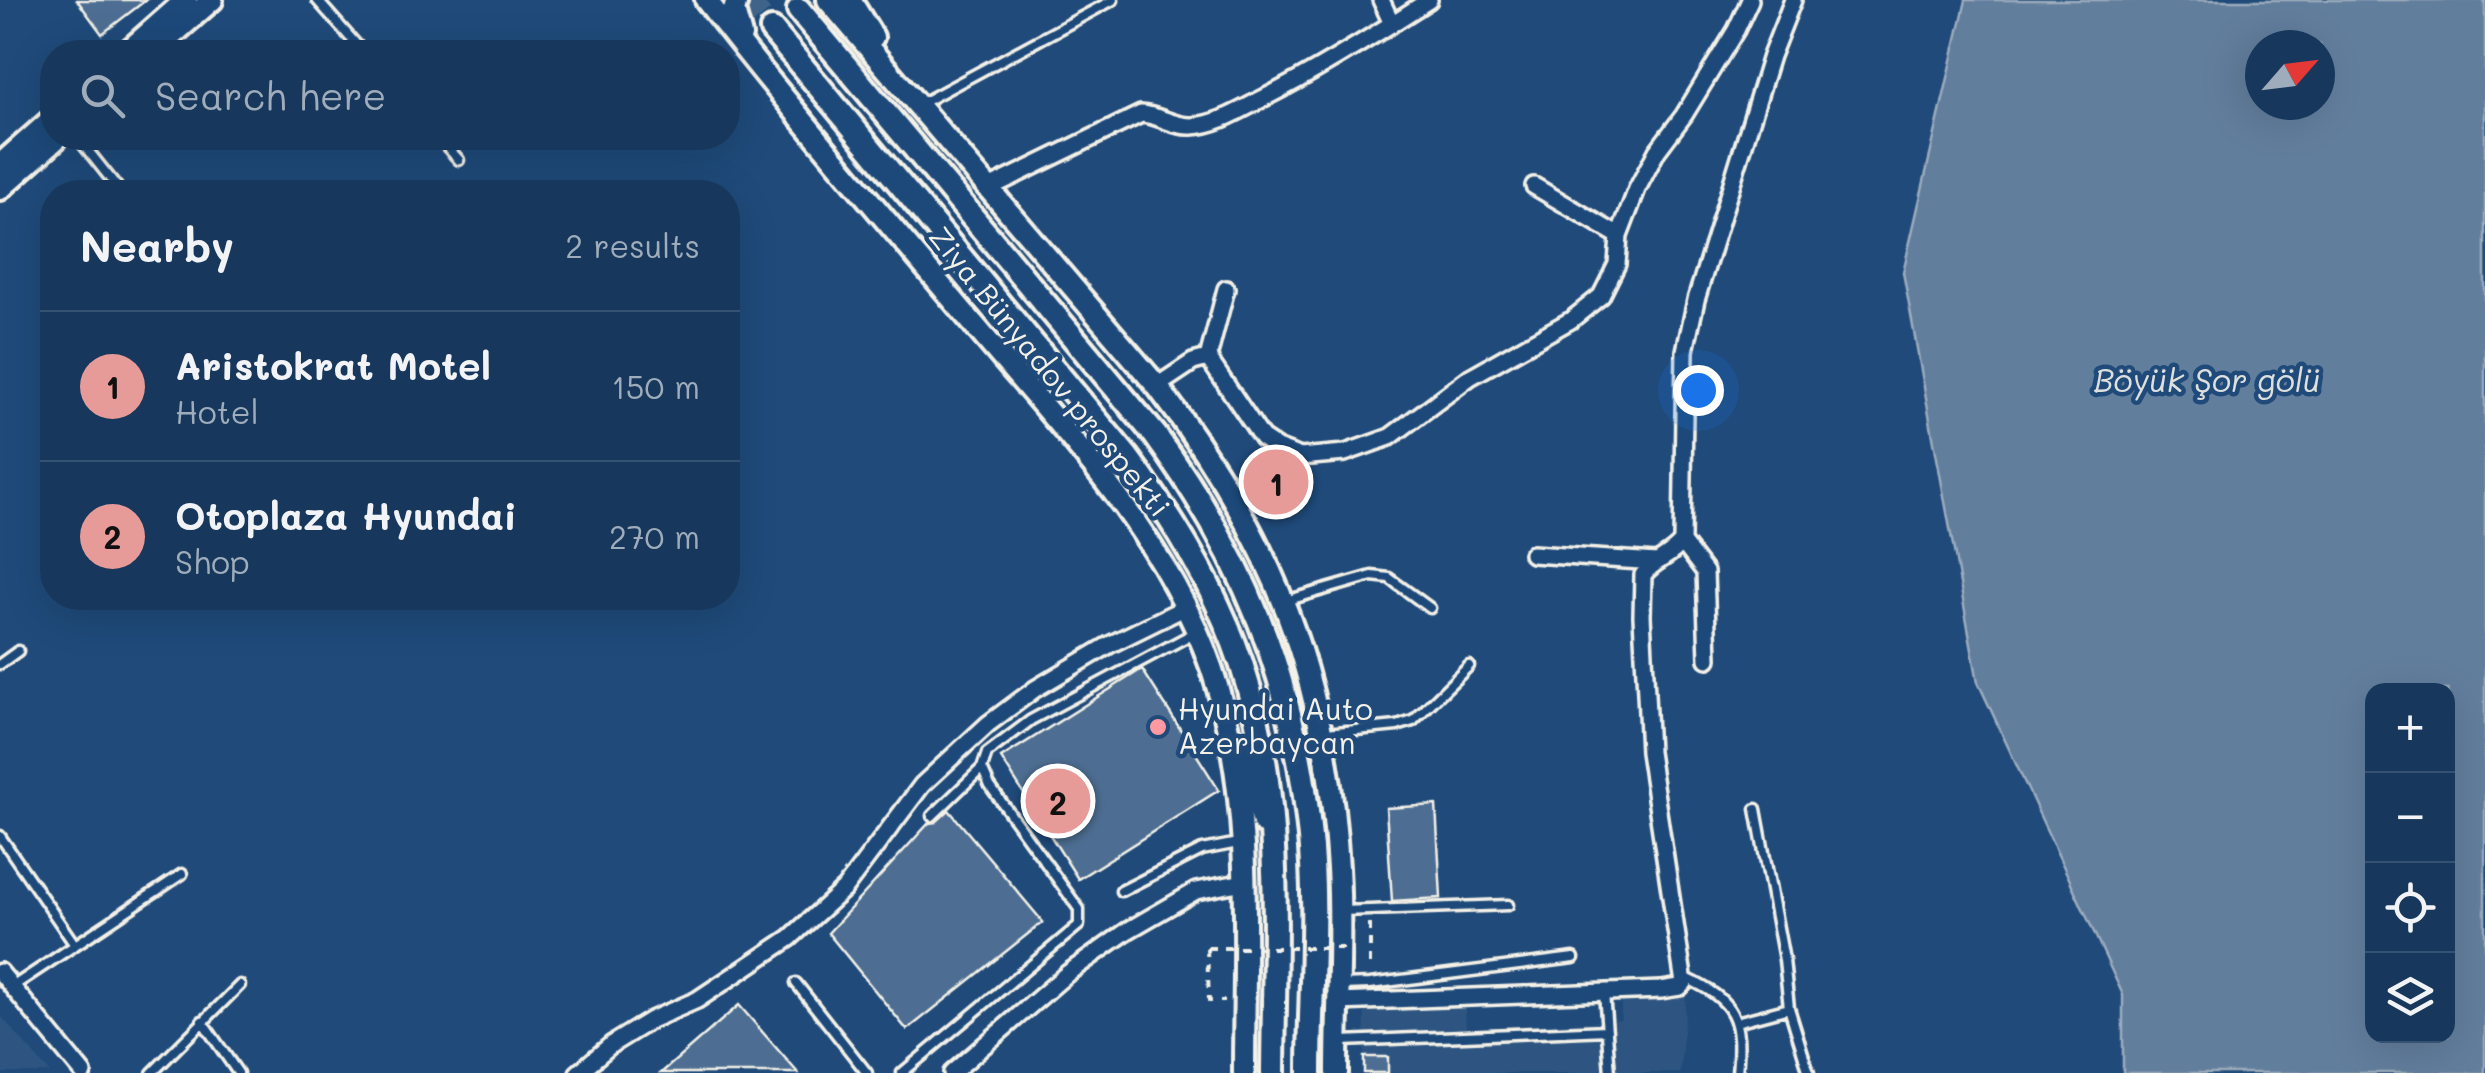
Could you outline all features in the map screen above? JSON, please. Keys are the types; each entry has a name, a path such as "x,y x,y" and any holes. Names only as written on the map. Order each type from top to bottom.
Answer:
{"main road":[{"path":"167,40 212,0"},
{"name":"Ziya Bünyadov prospekti","path":"706,0 737,40"},
{"path":"737,0 736,24 766,77"},
{"path":"828,0 1157,386 1206,450 1232,493 1285,601 1312,687 1346,918 1338,994 1337,1073"},
{"path":"850,0 916,106"},
{"path":"140,40 183,2"},
{"name":"Ziya Bünyadov prospekti","path":"800,10 1155,435 1185,476 1241,574 1258,610 1284,688 1310,831 1310,1073"},
{"name":"Ziya Bünyadov prospekti","path":"772,30 1127,457 1174,524 1211,591 1250,693 1269,794 1275,890 1273,1073"},
{"name":"Ziya Bünyadov prospekti","path":"740,44 1102,476 1154,549 1198,631 1218,688 1235,758 1243,844 1244,1073"},
{"path":"1,162 40,129"},
{"path":"0,189 44,150"},
{"path":"1198,631 1242,739 1275,890"},
{"path":"1284,688 1312,763 1338,872"}],"street":[{"path":"1381,0 1392,24"},
{"path":"986,189 1141,114 1155,114 1168,123 1188,126 1205,125 1234,114 1330,63 1430,0"},
{"path":"1226,288 1208,358 1262,438 1300,457 1345,453 1390,438 1470,377 1572,320 1601,296 1617,264 1619,236 1637,190 1657,151 1684,116 1736,30 1750,0"},
{"path":"1338,994 1500,998 1680,987 1685,978 1649,752 1644,575 1657,562 1674,554 1682,542 1684,350 1771,56 1793,0"},
{"path":"1534,186 1619,236"},
{"path":"1157,386 1194,362 1208,358"},
{"path":"1682,542 1705,572 1708,658"},
{"path":"1532,554 1657,562"},
{"path":"578,1073 612,1044 651,1020 697,1000 790,938 844,889 922,785 988,724 1036,689 1109,645 1186,607"},
{"path":"952,1073 1068,972 1127,932 1196,891 1244,882"},
{"path":"0,972 83,1073"}],"lane":[{"path":"316,0 352,40"},
{"path":"916,106 1112,0"},
{"path":"87,150 111,180"},
{"path":"450,150 459,160"},
{"path":"1285,601 1372,576 1389,578 1430,608"},
{"path":"932,816 982,768 987,752 1031,720 1198,631"},
{"path":"0,664 18,651"},
{"path":"1321,734 1413,721 1469,666"},
{"path":"902,1073 1079,925 1079,909 990,786 982,768"},
{"path":"1756,809 1790,1008 1809,1073"},
{"path":"0,836 75,945"},
{"path":"1120,891 1202,850 1243,844"},
{"path":"12,987 182,874"},
{"path":"1346,918 1508,906"},
{"path":"1338,994 1370,984 1574,958"},
{"path":"1685,978 1710,989 1727,1003 1736,1022 1736,1073"},
{"path":"796,983 867,1073"},
{"path":"154,1072 240,985"},
{"path":"1604,992 1610,1073"},
{"path":"1736,1022 1790,1008"},
{"path":"202,1021 238,1073"},
{"path":"1337,1042 1608,1030"}],"path":[{"path":"1346,918 1370,924 1370,984"},
{"path":"1209,1001 1207,948 1354,948 1354,936"}],"shaded area":[{"path":"1621,996 1686,997 1680,1073 1388,1073 1388,1057 1364,1057 1365,1010 1465,1007 1466,1028 1621,1020"},
{"path":"0,1015 50,1073 0,1073"}],"water":[{"name":"Böyük Şor gölü","path":"1966,0 2485,0 2485,1073 2123,1073 2123,995 1978,682 1903,272"}],"building":[{"path":"77,0 146,0 102,34"},
{"path":"1142,669 1219,790 1078,879 1001,758"},
{"path":"1436,805 1441,898 1392,901 1386,808"},
{"path":"949,810 1043,922 907,1030 828,933 929,823"},
{"path":"739,1005 798,1073 661,1073"},
{"path":"1364,1057 1388,1057 1388,1073 1364,1073"}],"tunnel":[{"path":"748,0 772,30"}],"place":[{"name":"Aristokrat Motel","path":"1276,482"},
{"name":"Hyundai Auto Azerbaycan","path":"1158,727"},
{"name":"Otoplaza Hyundai","path":"1058,801"}]}
